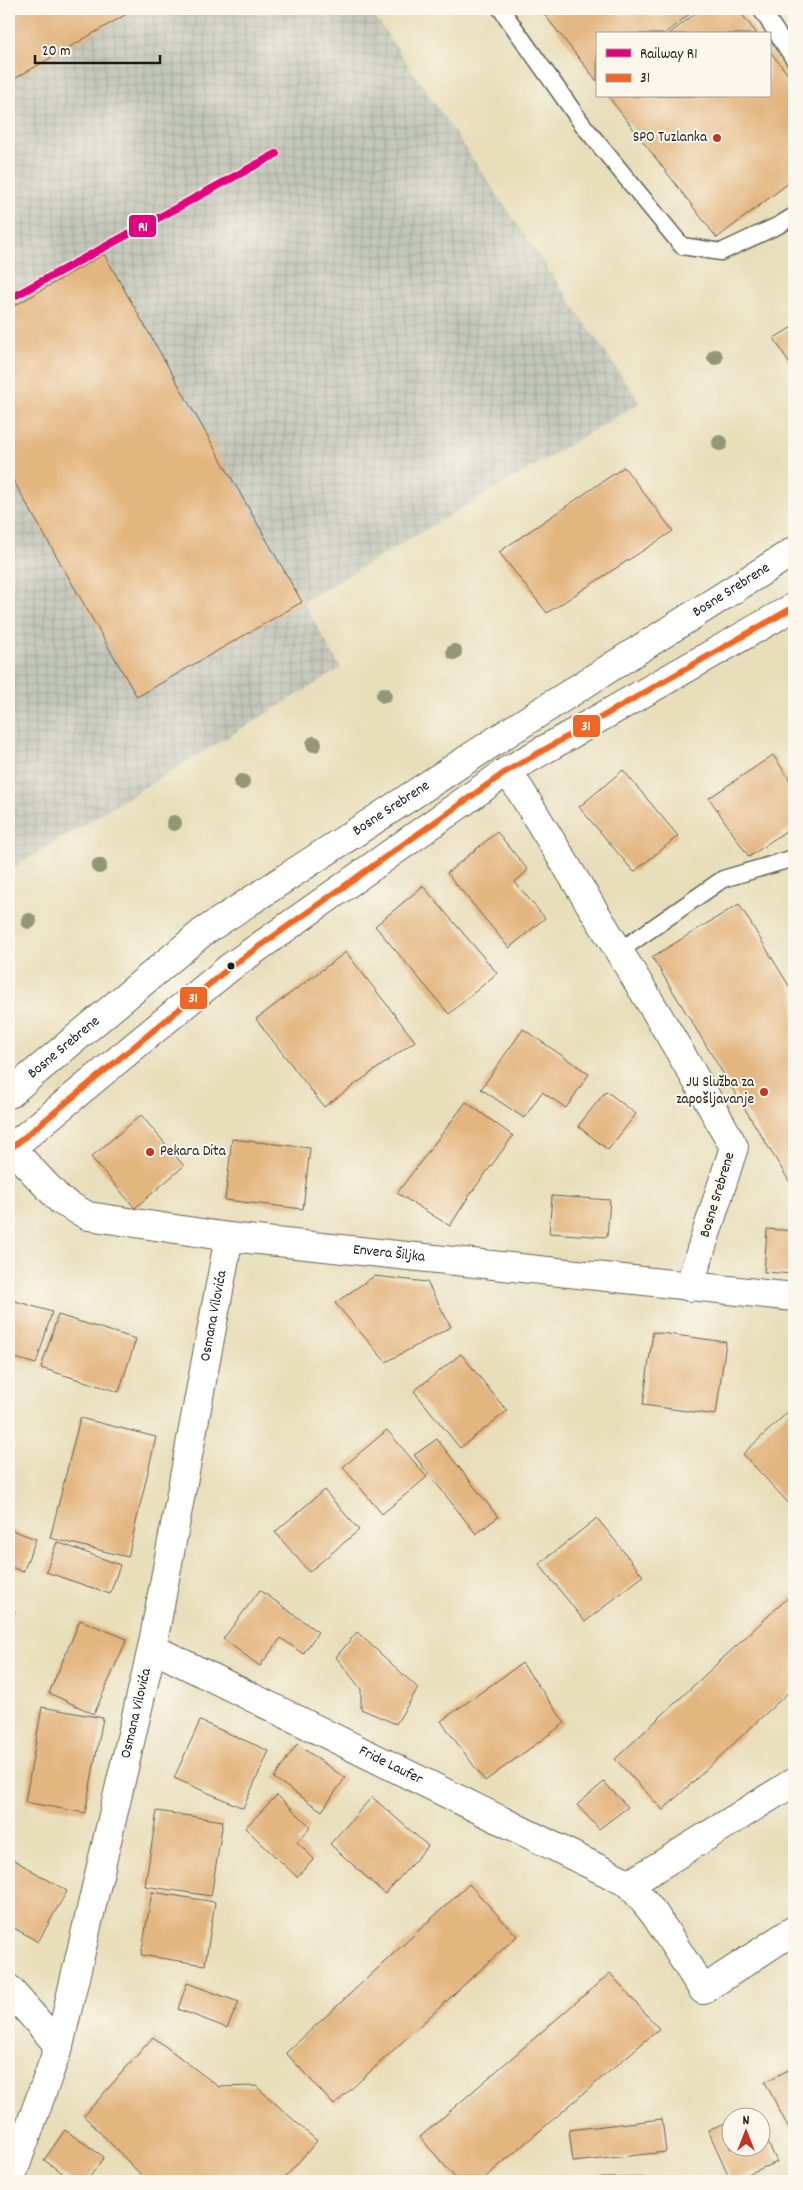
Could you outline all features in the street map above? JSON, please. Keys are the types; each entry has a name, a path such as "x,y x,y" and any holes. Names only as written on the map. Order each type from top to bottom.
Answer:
{"street":[{"name":"Bosne Srebrene","path":"9,1094 203,932 520,725 794,551"},
{"path":"9,1148 229,968 507,771 794,607"},
{"name":"Bosne Srebrene","path":"507,771 696,1077 734,1147 689,1287"},
{"name":"Envera Šiljka","path":"9,1148 61,1201 88,1216 229,1237 794,1297"},
{"name":"Osmana Vilovića","path":"10,2181 58,2046 152,1648 229,1237"},
{"name":"Fride Laufer","path":"152,1648 630,1884 655,1915 703,1990 794,1930"},
{"path":"630,1884 794,1782"},
{"path":"9,1990 58,2046"}],"lane":[{"path":"501,9 583,125 682,246 721,252 794,216"},
{"path":"761,9 794,59"},
{"path":"618,952 723,879 794,858"}],"shaded area":[{"path":"9,9 370,9 640,403 303,602 341,668 9,870"}],"building":[{"path":"9,9 122,9 125,15 9,82"},
{"path":"540,9 696,9 667,32 596,32 596,80"},
{"path":"701,9 738,9 755,32 672,32"},
{"name":"SPO Tuzlanka","path":"770,51 794,82 794,179 717,238 610,98 770,98"},
{"path":"104,254 302,602 137,697 9,473 9,309"},
{"path":"794,326 794,371 774,338"},
{"path":"624,467 673,531 547,613 499,552"},
{"path":"9,738 15,749 9,752"},
{"path":"773,755 794,786 794,825 749,857 709,798"},
{"path":"623,770 678,836 634,872 579,807"},
{"path":"497,832 528,870 515,882 545,918 509,948 447,873"},
{"path":"423,886 497,973 449,1014 375,926"},
{"name":"JU Služba za zapošljavanje","path":"739,904 794,994 794,1189 652,957"},
{"path":"346,952 415,1041 324,1107 256,1019"},
{"path":"523,1029 589,1074 566,1108 542,1092 524,1118 481,1089"},
{"path":"606,1091 636,1114 608,1150 578,1126"},
{"path":"466,1102 513,1136 469,1196 450,1226 397,1193"},
{"path":"141,1115 184,1166 135,1208 91,1157"},
{"path":"232,1139 310,1148 303,1209 225,1200"},
{"path":"552,1196 610,1200 607,1237 549,1233"},
{"path":"767,1229 794,1231 794,1274 764,1272"},
{"path":"374,1276 427,1282 451,1327 386,1362 335,1303"},
{"path":"9,1299 52,1312 36,1364 9,1356"},
{"path":"58,1315 136,1339 119,1392 41,1368"},
{"path":"653,1332 726,1342 716,1415 643,1405"},
{"path":"461,1354 507,1411 460,1448 414,1391"},
{"path":"789,1411 794,1417 794,1509 743,1454"},
{"path":"80,1418 156,1437 128,1557 50,1538"},
{"path":"387,1430 427,1477 382,1514 343,1467"},
{"path":"437,1439 498,1517 476,1534 414,1455"},
{"path":"324,1490 359,1530 309,1572 275,1532"},
{"path":"597,1518 643,1576 585,1622 539,1564"},
{"path":"9,1529 36,1539 23,1572 9,1566"},
{"path":"57,1542 120,1565 110,1594 46,1572"},
{"path":"260,1590 318,1632 303,1654 281,1638 260,1666 223,1639"},
{"path":"794,1592 794,1687 663,1810 615,1759"},
{"path":"9,1608 15,1611 9,1625"},
{"path":"80,1620 127,1639 94,1714 49,1693"},
{"path":"357,1632 418,1688 396,1724 361,1709 361,1689 336,1657"},
{"path":"522,1663 565,1723 485,1781 441,1721"},
{"path":"42,1707 103,1718 85,1813 25,1802"},
{"path":"200,1721 269,1751 243,1808 174,1778"},
{"path":"297,1744 345,1778 322,1811 274,1778"},
{"path":"604,1782 628,1807 599,1829 577,1805"},
{"path":"277,1795 311,1827 297,1842 314,1859 297,1877 245,1828"},
{"path":"372,1797 428,1846 385,1894 330,1844"},
{"path":"157,1811 223,1821 211,1896 145,1886"},
{"path":"9,1857 67,1891 38,1942 9,1925"},
{"path":"469,1884 517,1936 334,2105 286,2053"},
{"path":"152,1892 215,1902 205,1965 141,1955"},
{"path":"610,1973 659,2029 481,2181 458,2181 420,2137"},
{"path":"187,1983 239,2002 227,2028 178,2009"},
{"path":"153,2037 219,2087 256,2086 317,2141 282,2181 147,2181 84,2116"},
{"path":"794,2067 794,2139 765,2082"},
{"path":"662,2119 666,2152 573,2162 569,2130"},
{"path":"720,2125 720,2157 708,2130"},
{"path":"65,2130 104,2157 87,2181 73,2181 44,2160"},
{"path":"770,2147 777,2162 731,2181 721,2158 770,2158"},
{"path":"598,2178 643,2178 643,2181 598,2181"}],"rail line":[{"name":"R1","path":"9,299 276,154"}],"transit line":[{"name":"31","path":"9,1150 229,968 507,771 794,607"}],"place":[{"name":"SPO Tuzlanka","path":"717,138"},
{"name":"JU Služba za zapošljavanje","path":"764,1092"},
{"name":"Pekara Dita","path":"150,1152"}]}
